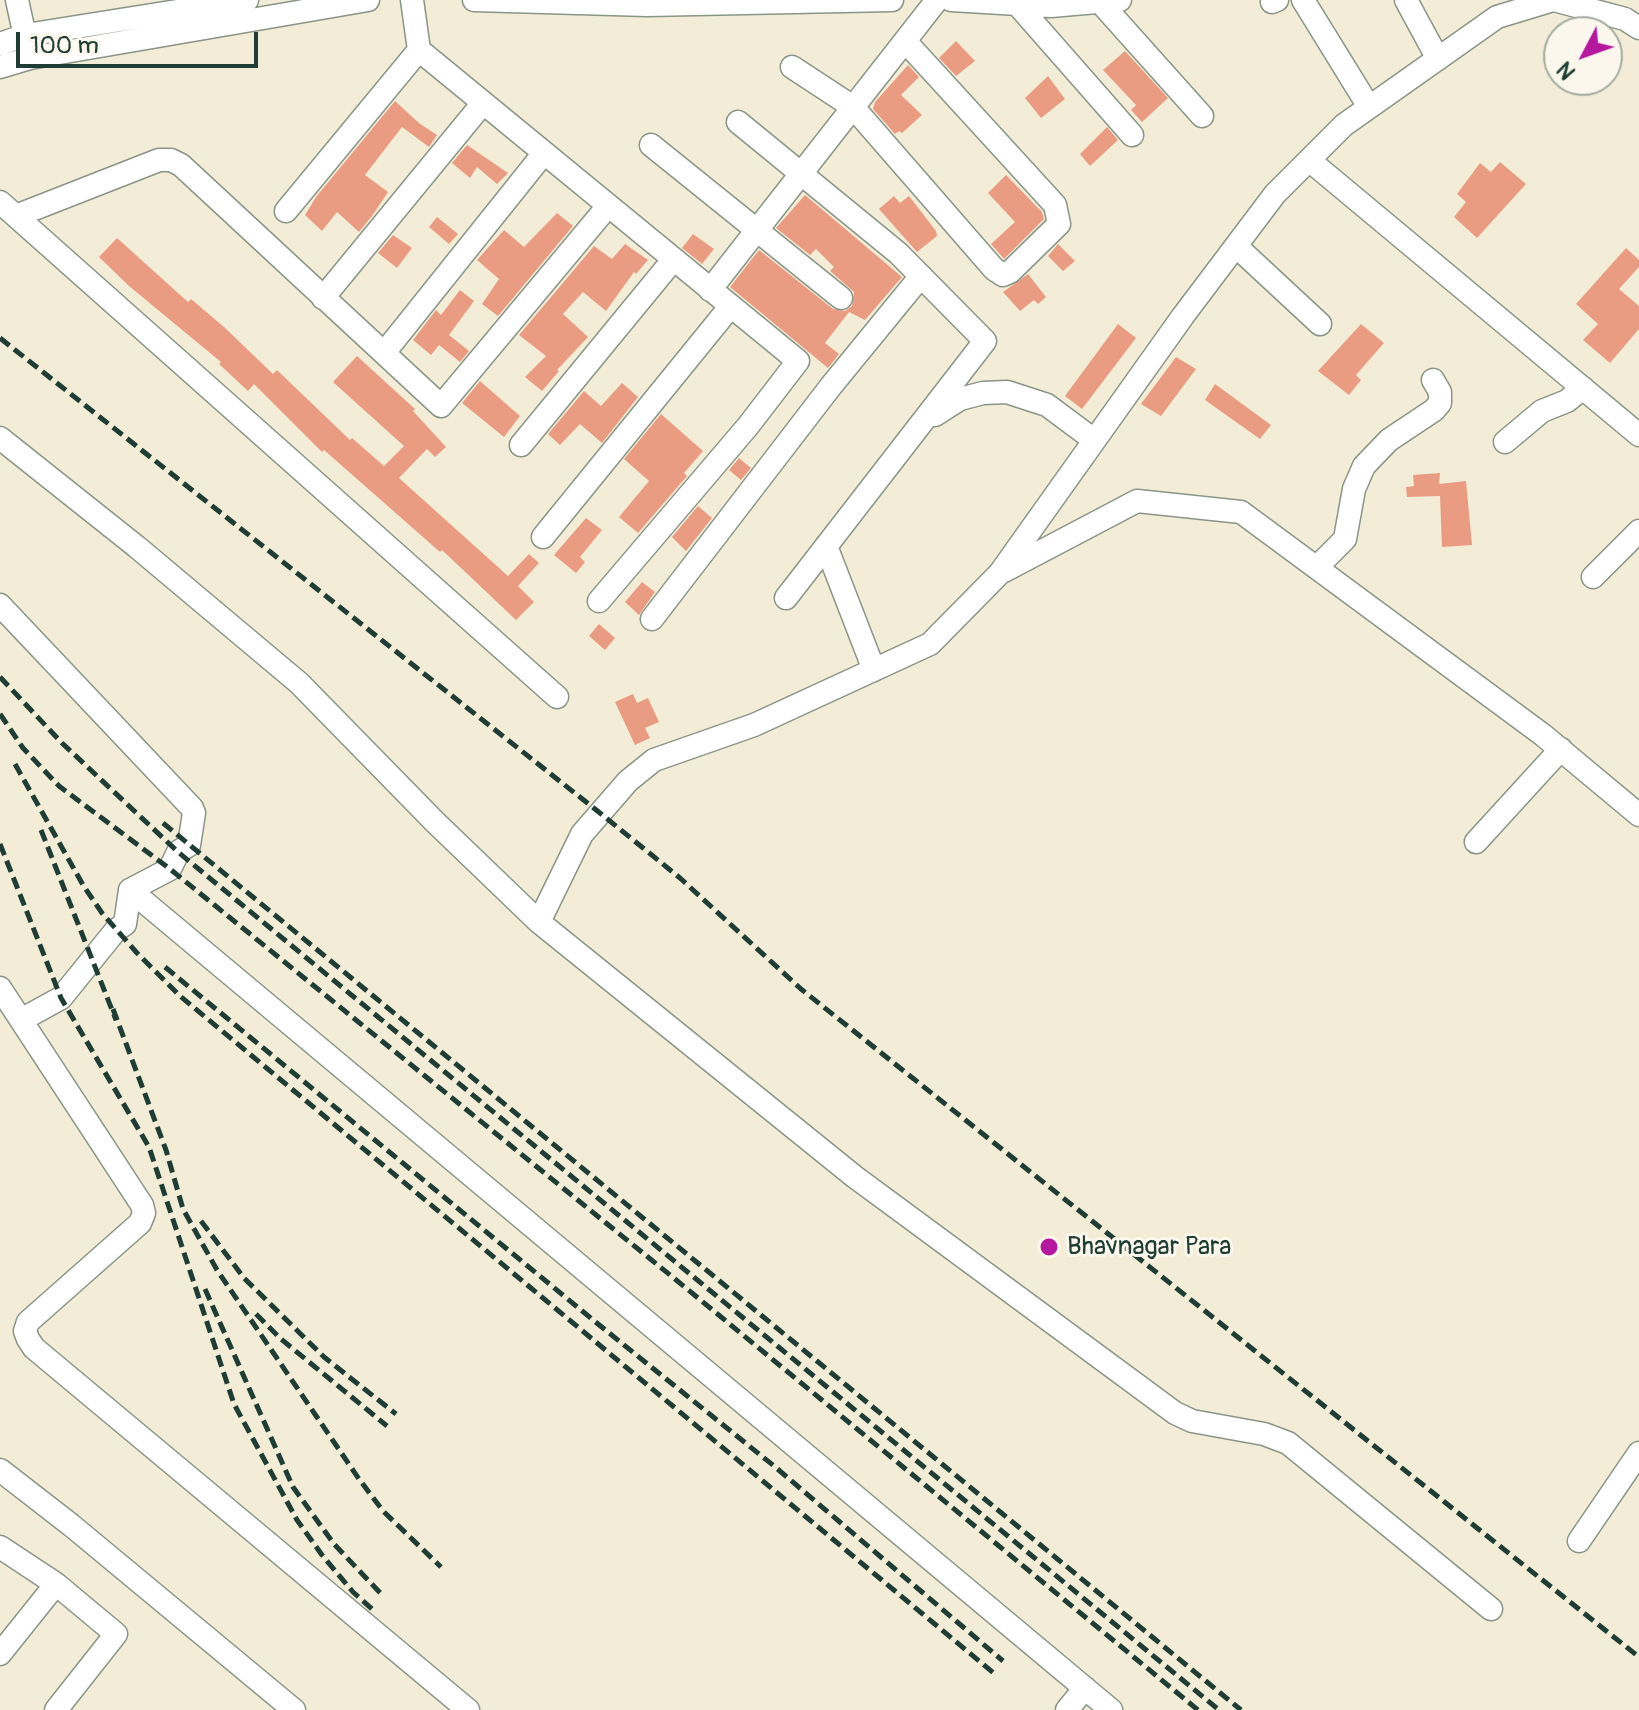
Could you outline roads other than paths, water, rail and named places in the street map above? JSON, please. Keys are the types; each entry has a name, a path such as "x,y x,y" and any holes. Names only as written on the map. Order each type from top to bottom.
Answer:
{"street":[{"path":"17,0 28,46"},
{"path":"0,44 28,46 247,0"},
{"path":"201,12 368,0"},
{"path":"412,0 419,50 798,361 748,426 599,601"},
{"path":"474,0 647,5 892,0"},
{"path":"710,290 937,0"},
{"path":"951,0 1051,6 1110,1 1202,116"},
{"path":"1303,0 1369,107"},
{"path":"1406,0 1438,59"},
{"path":"539,922 582,834 628,781 654,760 754,725 930,644 1000,573 1275,194 1344,125 1497,17 1507,6 1554,0 1625,19 1639,28"},
{"path":"1017,4 1132,135"},
{"path":"792,67 853,107 994,269 1003,275 1010,272 1059,224 1055,205 905,41"},
{"path":"0,67 28,46"},
{"path":"286,211 419,50"},
{"path":"323,298 483,103"},
{"path":"738,122 898,253 985,341 786,598"},
{"path":"651,145 841,298"},
{"path":"384,353 544,153"},
{"path":"8,209 159,160 171,160 181,165 441,406 608,206"},
{"path":"1309,160 1639,435"},
{"path":"8,209 557,697"},
{"path":"1236,246 1320,324"},
{"path":"521,445 673,260"},
{"path":"652,619 831,386 921,276"},
{"path":"543,537 730,307"},
{"path":"1317,567 1345,539 1354,489 1364,466 1389,440 1440,403 1440,392 1433,380"},
{"path":"1505,442 1542,411 1567,401 1583,388"},
{"path":"921,423 960,399 983,393 1007,392 1047,405 1094,440"},
{"path":"0,438 137,547 299,683 435,822 539,922 855,1177 1175,1413 1192,1421 1264,1434 1288,1443 1491,1609"},
{"path":"1000,573 1137,501 1241,512 1561,749 1639,815"},
{"path":"1593,577 1639,531"},
{"path":"826,546 874,670"},
{"path":"0,605 192,808 189,845 178,852 170,869 130,890"},
{"path":"1476,842 1561,749"},
{"path":"21,1020 61,998 108,939 125,924 130,890"},
{"path":"130,890 1111,1710"},
{"path":"0,988 142,1205 144,1213 140,1223 28,1322 25,1331 28,1339 34,1348 468,1710"},
{"path":"1579,1541 1639,1453"},
{"path":"0,1470 294,1710"},
{"path":"0,1547 56,1584 116,1634 56,1710"},
{"path":"0,1654 56,1584"},
{"path":"1067,1710 1085,1688"}],"railway":[{"path":"0,338 600,813 680,878 801,989 1639,1657"},
{"path":"0,677 62,743 178,852 1219,1710"},
{"path":"0,714 23,748 59,786 170,869 675,1279 1198,1710"},
{"path":"15,764 102,913 180,996 996,1675"},
{"path":"163,823 1241,1710"},
{"path":"41,830 116,1020"},
{"path":"0,844 61,998 149,1147 234,1404 297,1520 353,1592 373,1610"},
{"path":"165,967 774,1466 1003,1661"},
{"path":"113,1009 166,1150 183,1209 217,1270 383,1511 441,1567"},
{"path":"201,1221 244,1278 324,1357 396,1414"},
{"path":"205,1289 293,1487 334,1544 384,1597"},
{"path":"256,1314 281,1339 387,1426"}],"place":[{"name":"Bhavnagar Para","path":"1049,1247"}]}
